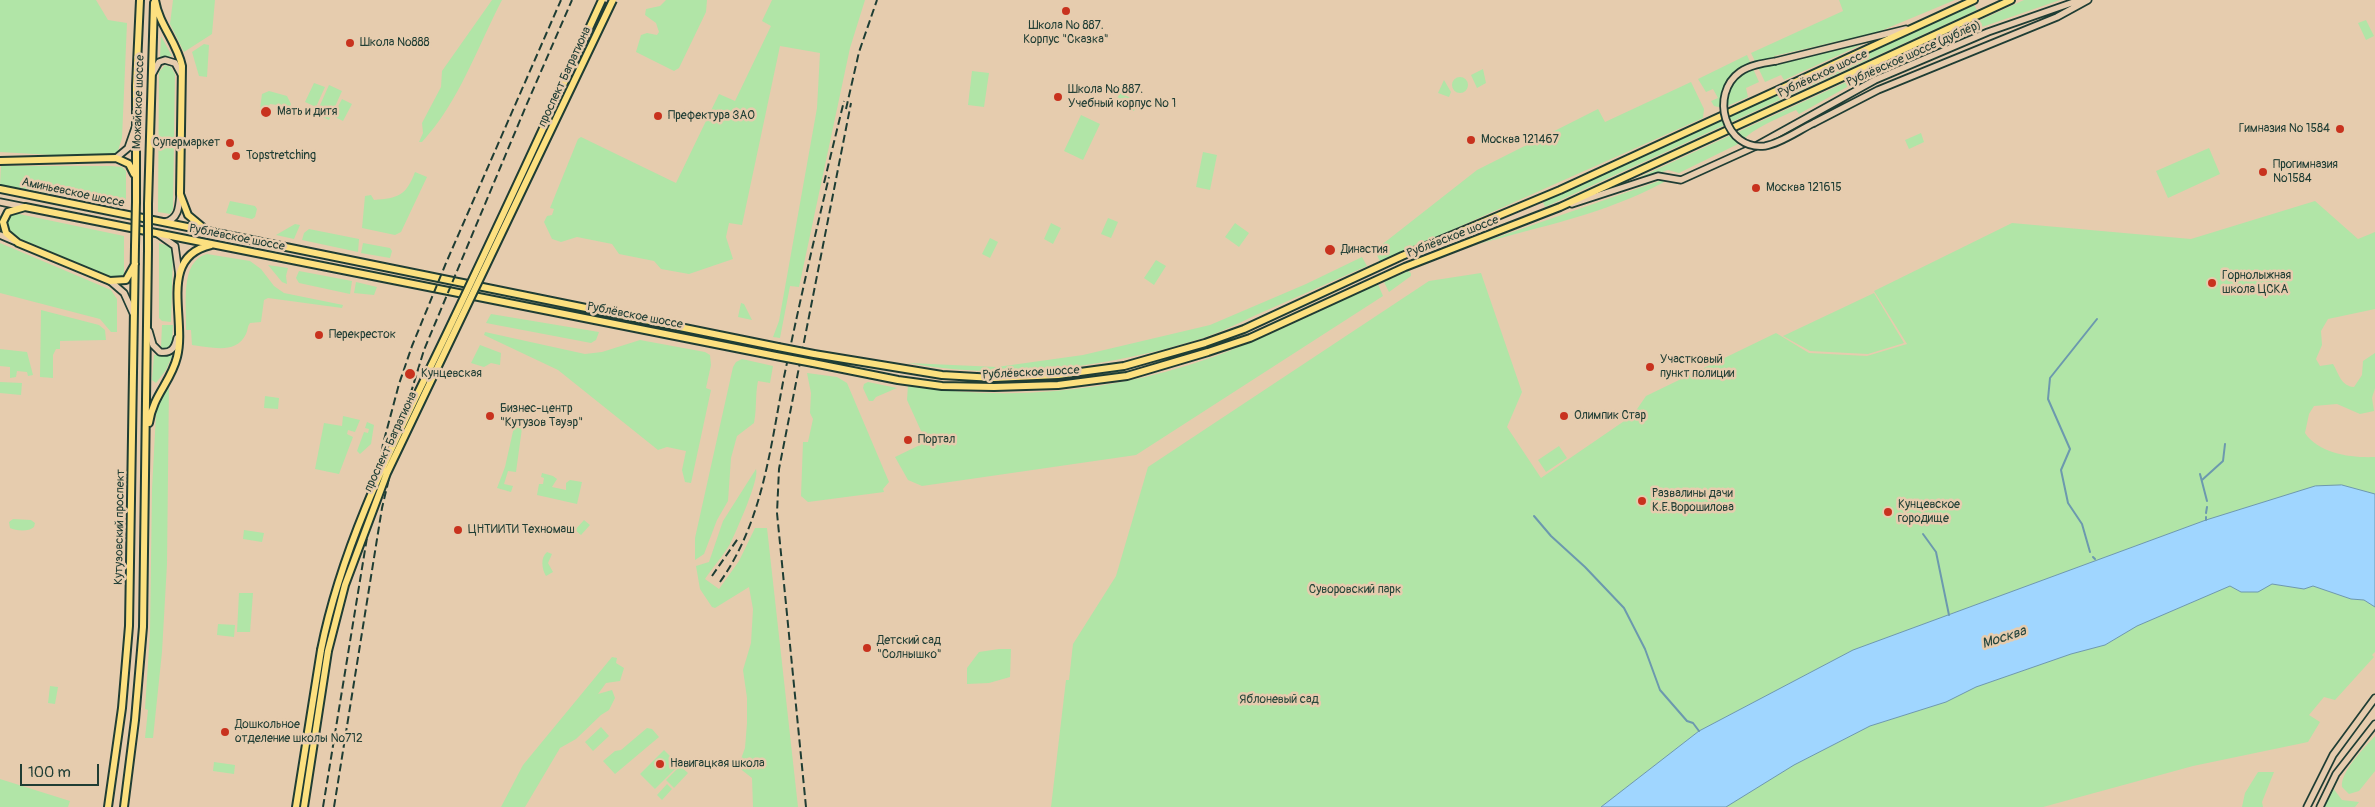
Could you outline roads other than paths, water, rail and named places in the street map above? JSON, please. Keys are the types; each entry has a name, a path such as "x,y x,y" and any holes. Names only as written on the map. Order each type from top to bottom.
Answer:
{"main road":[{"name":"Можайское шоссе","path":"136,246 135,126 140,0"},
{"name":"Можайское шоссе","path":"148,249 150,82 155,0"},
{"path":"155,0 161,23 180,58 182,76 180,194 175,216 172,220 159,222"},
{"name":"проспект Багратиона","path":"296,807 339,582 382,469 528,164 602,0"},
{"name":"проспект Багратиона","path":"304,807 325,650 345,584 387,473 613,0"},
{"name":"Рублёвское шоссе","path":"141,219 778,347 942,376 994,378 1058,375 1124,366 1205,343 1244,329 1402,256 1560,190 1974,0"},
{"name":"Рублёвское шоссе","path":"110,225 215,244 898,380 942,386 1058,385 1127,376 1250,338 1405,267 1560,207 2011,0"},
{"name":"Рублёвское шоссе (дублёр)","path":"1560,207 1658,176 1681,180 1754,147 1875,80 1988,32 2080,0"},
{"path":"1908,29 1745,68 1732,79 1725,92 1723,105 1727,123 1736,136 1748,143 1760,146 1776,143 1878,90 2057,17 2088,0"},
{"path":"150,82 157,65 165,60 174,62 182,76"},
{"path":"116,158 128,148 135,126"},
{"path":"0,161 116,158 129,164 135,180"},
{"name":"Аминьевское шоссе","path":"1,189 141,219"},
{"path":"180,194 185,209 192,220 211,232"},
{"name":"Аминьевское шоссе","path":"0,202 110,225"},
{"path":"18,243 6,233 3,222 8,212 25,207"},
{"path":"146,447 153,403 176,362 179,351 179,279 175,246 158,234"},
{"path":"0,235 110,281 125,294 135,316"},
{"path":"179,279 182,266 189,256 204,247 215,244"},
{"name":"Кутузовский проспект","path":"108,807 122,708 129,626 136,246"},
{"name":"Кутузовский проспект","path":"124,807 136,712 142,635 148,249"},
{"path":"110,281 126,280 135,264"},
{"path":"147,323 153,345 160,352 169,352 173,349 178,334"},
{"path":"2307,807 2333,755 2375,698"},
{"path":"2320,807 2336,774 2375,724"}],"water":[{"name":"Москва","path":"2342,485 2375,494 2375,607 2364,600 2351,599 2313,586 2304,589 2272,584 2258,592 2241,592 2230,586 2137,626 2105,645 2071,654 1976,687 1946,702 1870,726 1794,765 1726,807 1601,807 1699,731 1853,650 2206,520 2315,486"}],"waterway":[{"path":"2090,552 2082,524 2068,503 2061,470 2070,449 2048,399 2050,378 2097,319"},
{"path":"2202,480 2223,461 2225,444"},
{"path":"2200,474 2207,501"},
{"path":"2206,513 2207,507"},
{"path":"1534,516 1551,536 1585,567 1624,608 1645,649 1660,690 1687,721 1693,723 1699,731"},
{"path":"1923,534 1936,552 1949,615"}],"railway":[{"path":"323,807 383,444 399,384 412,346 446,263 561,0"},
{"path":"334,807 382,508 404,415 424,350 572,0"},
{"path":"846,109 859,52 877,0"},
{"path":"824,183 844,101"},
{"path":"806,807 777,513 779,469 851,103"},
{"path":"720,582 735,559 746,534 763,484 784,377 829,177"},
{"path":"712,576 739,537"}],"place":[{"name":"Школа № 887. Корпус \"Сказка\"","path":"1066,11"},
{"name":"Школа №888","path":"350,43"},
{"name":"Школа № 887. Учебный корпус № 1","path":"1058,97"},
{"name":"Мать и дитя","path":"266,112"},
{"name":"Префектура ЗАО","path":"658,116"},
{"name":"Гимназия № 1584","path":"2340,129"},
{"name":"Москва 121467","path":"1471,140"},
{"name":"Супермаркет","path":"230,143"},
{"name":"Topstretching","path":"236,156"},
{"name":"Прогимназия №1584","path":"2263,172"},
{"name":"Москва 121615","path":"1756,188"},
{"name":"Династия","path":"1330,250"},
{"name":"Горнолыжная школа ЦСКА","path":"2212,283"},
{"name":"Перекресток","path":"319,335"},
{"name":"Участковый пункт полиции","path":"1650,367"},
{"name":"Кунцевская","path":"410,374"},
{"name":"Бизнес-центр \"Кутузов Тауэр\"","path":"490,416"},
{"name":"Олимпик Стар","path":"1564,416"},
{"name":"Портал","path":"908,440"},
{"name":"Развалины дачи К.Е.Ворошилова","path":"1642,501"},
{"name":"Кунцевское городище","path":"1888,512"},
{"name":"ЦНТИИТИ Техномаш","path":"458,530"},
{"name":"Детский сад \"Солнышко\"","path":"867,648"},
{"name":"Дошкольное отделение школы №712","path":"225,732"},
{"name":"Навигацкая школа","path":"660,764"}],"park label":[{"name":"Суворовский парк","path":"1355,590"},
{"name":"Яблоневый сад","path":"1279,700"}]}
